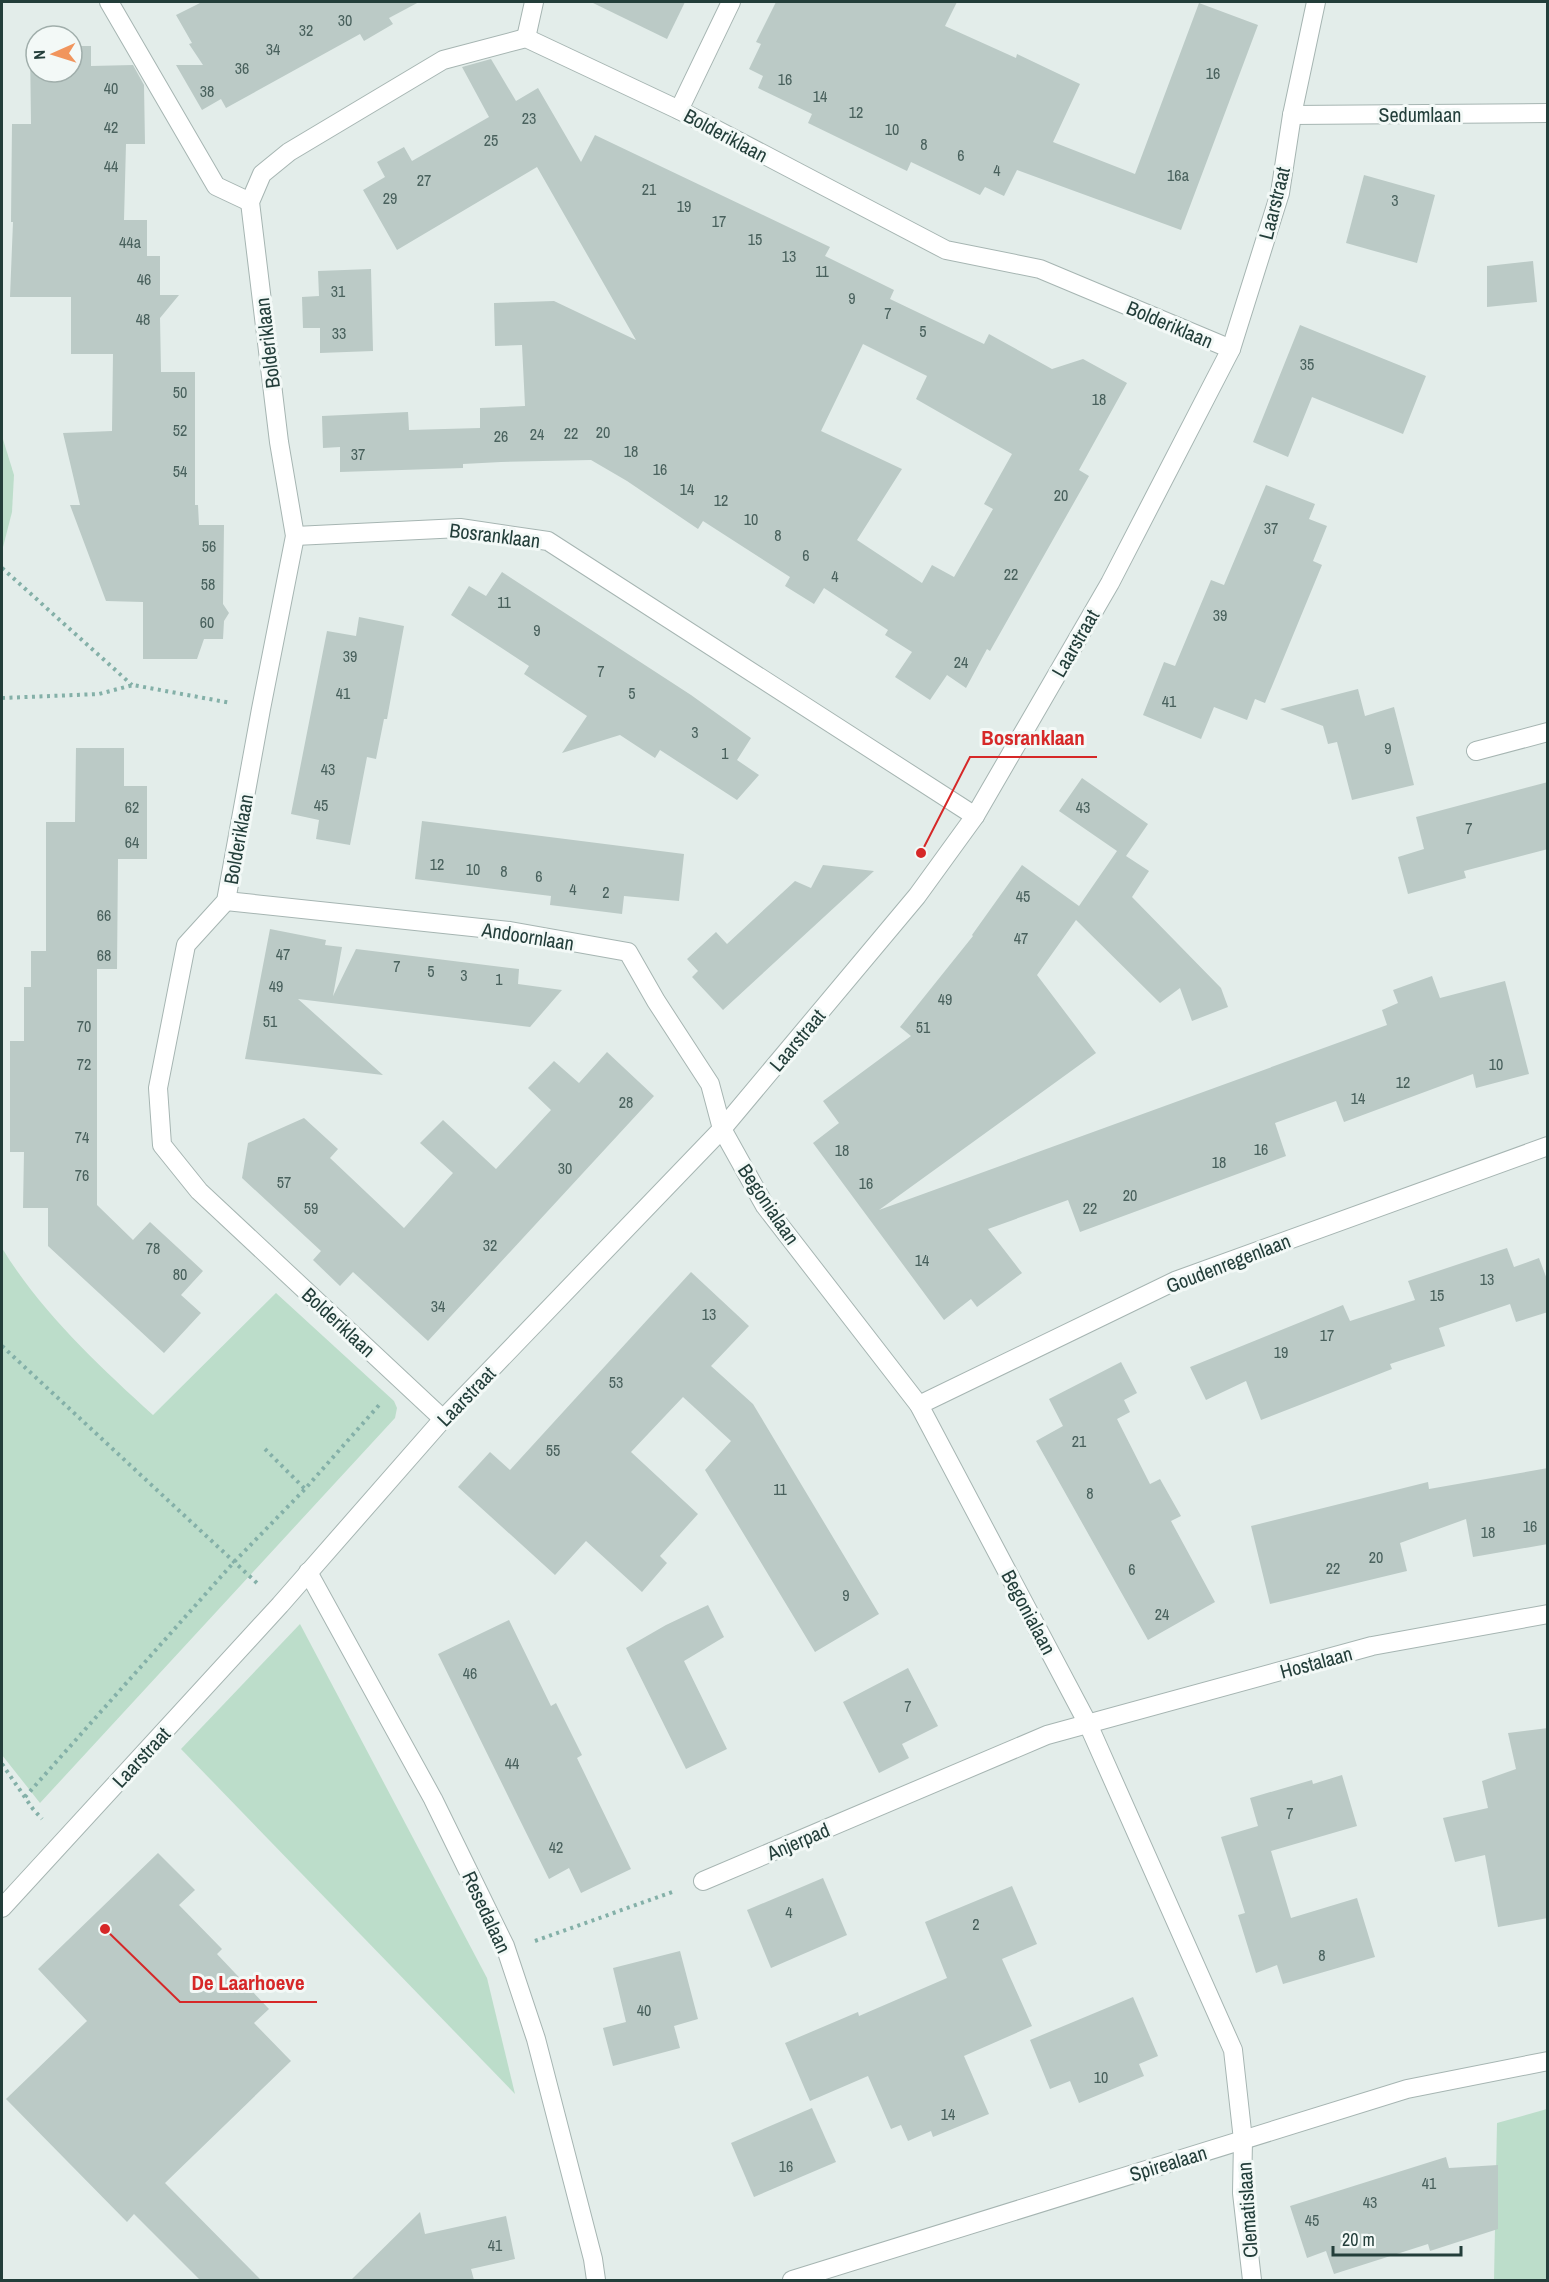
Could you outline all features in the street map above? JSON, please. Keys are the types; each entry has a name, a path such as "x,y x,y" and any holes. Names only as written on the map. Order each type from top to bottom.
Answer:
{"street":[{"path":"109,2 216,186 250,202 262,174 289,152 432,66 443,60 526,38 534,2"},
{"path":"679,110 731,2"},
{"name":"Laarstraat","path":"2,1908 280,1605 443,1419 722,1129 917,896 975,816 1110,583 1232,350 1280,193 1292,115 1316,2"},
{"name":"Bolderiklaan","path":"526,38 679,110 946,250 1040,269 1232,350"},
{"name":"Sedumlaan","path":"1292,115 1548,113"},
{"name":"Bolderiklaan","path":"250,202 279,442 295,536 226,901 186,945 158,1088 162,1145 199,1191 443,1419"},
{"name":"Bosranklaan","path":"295,536 460,528 548,541 975,816"},
{"path":"1476,751 1548,732"},
{"name":"Andoornlaan","path":"226,901 510,931 628,952 656,1001 710,1084 722,1129"},
{"name":"Begonialaan","path":"722,1129 765,1206 920,1405 1088,1724 1233,2050 1243,2140"},
{"name":"Goudenregenlaan","path":"920,1405 1175,1281 1548,1146"},
{"name":"Resedalaan","path":"308,1572 433,1799 506,1952 539,2051 593,2259 596,2280"},
{"name":"Hostalaan","path":"1088,1724 1372,1646 1548,1614"},
{"name":"Anjerpad","path":"703,1881 1047,1735 1088,1724"},
{"name":"Spirealaan","path":"792,2280 1407,2089 1548,2061"},
{"name":"Clematislaan","path":"1243,2140 1242,2193 1252,2280"}],"path":[{"path":"2,568 133,685"},
{"path":"2,698 99,694 133,685 261,709"},
{"path":"2,1346 280,1605"},
{"path":"24,1797 234,1562 305,1489 384,1399"},
{"path":"265,1449 305,1489"},
{"path":"2,1764 33,1809 64,1842"},
{"path":"506,1952 703,1881"}],"green space":[{"path":"2,436 14,475 12,512 2,551"},
{"path":"2,1248 17,1272 52,1316 91,1357 153,1415 276,1293 394,1401 397,1408 395,1418 40,1803 2,1755"},
{"path":"300,1624 487,1978 515,2094 181,1749"},
{"path":"1547,2109 1547,2280 1494,2280 1497,2123"}],"building":[{"path":"202,2 419,2 389,18 393,24 364,41 360,34 226,108 221,99 202,110 176,65 203,65 189,44 192,43 176,15"},
{"path":"591,2 685,2 667,39"},
{"path":"776,2 957,2 945,26 1016,58 1017,54 1080,84 1053,142 1135,174 1199,3 1258,25 1181,230 1017,170 1004,196 985,187 980,195 911,162 907,171 808,123 812,114 758,88 763,76 749,69 761,44 756,42"},
{"path":"84,46 91,46 91,66 133,65 144,85 145,144 126,144 124,220 147,220 147,256 160,256 160,295 179,295 160,318 161,372 195,372 195,505 198,505 199,525 224,525 223,604 229,613 224,621 223,639 204,639 197,659 143,659 143,602 106,601 70,505 80,505 63,433 112,431 113,354 71,354 71,297 10,297 13,222 11,222 12,124 31,124 30,84 84,84"},
{"path":"491,59 516,101 538,88 581,162 595,135 830,247 825,256 894,290 890,299 984,344 989,334 1052,369 1083,359 1127,383 1079,470 1089,476 990,651 987,649 966,688 947,675 930,700 895,677 912,652 885,635 888,630 824,588 814,604 785,586 790,577 703,521 698,529 627,481 591,460 501,462 463,464 463,468 340,472 340,447 323,448 322,416 408,412 409,430 480,428 480,408 525,406 522,345 495,346 494,303 554,301 636,340 537,167 397,250 363,190 385,177 377,162 404,147 412,161 489,117 462,67","holes":["863,344 927,376 916,399 1012,454 984,504 993,509 954,577 932,565 922,583 857,540 902,469 821,431"]},
{"path":"1364,175 1435,195 1417,263 1346,243"},
{"path":"1533,261 1537,302 1487,307 1487,266"},
{"path":"371,269 373,351 320,353 320,328 303,328 302,297 319,296 318,271"},
{"path":"1300,325 1426,376 1403,434 1312,397 1288,457 1253,442"},
{"path":"1266,485 1315,504 1309,519 1327,526 1313,561 1322,565 1265,703 1255,699 1247,720 1214,707 1201,739 1143,715 1164,662 1175,666 1211,580 1224,585"},
{"path":"502,572 691,695 751,738 737,760 759,775 737,800 660,750 655,758 620,735 562,753 587,716 524,674 529,666 451,615 469,586 486,596"},
{"path":"359,617 404,626 387,719 384,719 376,759 367,757 350,845 316,839 319,820 291,814 327,631 356,636"},
{"path":"1358,689 1365,716 1394,707 1414,785 1352,800 1337,742 1328,744 1323,726 1280,709"},
{"path":"76,748 124,748 124,786 147,786 147,859 118,859 117,969 97,969 97,1205 133,1240 150,1222 203,1271 181,1295 201,1313 164,1353 48,1246 48,1208 23,1208 24,1152 10,1152 10,1041 24,1041 24,987 31,987 31,951 46,951 46,822 75,822"},
{"path":"1082,778 1148,824 1126,856 1149,871 1132,897 1221,988 1228,1007 1192,1021 1180,988 1160,1003 1076,920 1037,975 1096,1053 879,1210 1387,1025 1382,1010 1398,1003 1393,990 1432,976 1440,998 1505,981 1529,1074 1476,1088 1473,1074 1344,1122 1336,1101 1275,1123 1286,1156 1080,1232 1068,1200 988,1229 1022,1273 977,1307 971,1299 944,1320 813,1143 839,1123 823,1101 911,1036 900,1027 973,936 1022,865 1079,906 1117,851 1059,811"},
{"path":"1548,782 1548,849 1464,871 1466,878 1408,894 1398,857 1424,849 1416,817"},
{"path":"422,821 684,854 679,901 624,896 622,914 550,905 551,896 415,879"},
{"path":"823,865 874,871 723,1010 692,977 698,971 687,959 716,932 727,944 795,881 811,888"},
{"path":"270,929 326,940 325,945 342,947 333,996 356,949 519,969 518,984 562,990 530,1027 298,999 383,1075 245,1059"},
{"path":"607,1052 654,1096 428,1341 353,1272 340,1286 313,1260 321,1251 242,1178 248,1143 304,1118 338,1149 330,1158 404,1228 453,1173 420,1143 443,1120 496,1169 551,1110 528,1088 554,1061 579,1083"},
{"path":"1507,1248 1514,1267 1539,1258 1548,1282 1548,1312 1516,1322 1510,1304 1439,1328 1445,1346 1390,1364 1392,1369 1261,1420 1246,1381 1206,1400 1190,1367 1343,1305 1350,1321 1415,1300 1408,1281"},
{"path":"691,1272 749,1326 711,1366 753,1404 879,1614 815,1652 705,1470 731,1441 683,1397 631,1452 698,1514 660,1556 667,1563 642,1592 586,1541 555,1575 458,1487 490,1452 510,1470"},
{"path":"1121,1362 1137,1393 1124,1400 1130,1412 1117,1419 1150,1484 1160,1479 1181,1516 1171,1521 1215,1602 1148,1640 1036,1441 1063,1426 1049,1399"},
{"path":"1548,1468 1548,1544 1473,1557 1466,1519 1400,1543 1407,1571 1270,1604 1251,1526 1428,1482 1429,1489"},
{"path":"708,1605 724,1637 684,1661 727,1749 686,1769 626,1648"},
{"path":"509,1620 551,1706 556,1703 582,1755 577,1758 631,1869 581,1893 569,1868 549,1879 438,1654"},
{"path":"908,1668 938,1726 902,1744 909,1758 879,1773 843,1702"},
{"path":"1548,1728 1548,1918 1498,1927 1485,1855 1455,1862 1443,1818 1488,1808 1482,1781 1516,1769 1508,1733"},
{"path":"1342,1775 1357,1826 1271,1851 1291,1918 1357,1898 1375,1957 1283,1984 1277,1965 1256,1973 1238,1915 1245,1913 1221,1837 1258,1826 1250,1798 1312,1780 1313,1784"},
{"path":"158,1853 195,1890 179,1905 222,1949 217,1954 269,2009 254,2023 291,2061 165,2183 261,2280 200,2280 134,2214 127,2222 6,2099 87,2021 38,1969"},
{"path":"823,1878 847,1935 771,1968 747,1910"},
{"path":"1012,1886 1037,1944 1002,1959 1032,2026 964,2056 989,2114 933,2137 931,2131 908,2141 901,2125 891,2129 868,2076 810,2101 785,2043 858,2012 859,2016 947,1978 925,1922"},
{"path":"680,1951 698,2019 674,2026 680,2048 613,2066 603,2028 626,2022 613,1968"},
{"path":"1133,1997 1158,2056 1139,2064 1144,2076 1079,2103 1070,2081 1050,2089 1030,2040"},
{"path":"812,2108 836,2162 754,2197 731,2143"},
{"path":"1446,2157 1449,2168 1498,2165 1498,2229 1430,2251 1428,2244 1334,2274 1326,2251 1307,2258 1290,2206"},
{"path":"420,2212 425,2234 506,2216 515,2259 471,2269 474,2280 351,2280"}],"place":[{"name":"Bosranklaan","path":"921,853"},
{"name":"De Laarhoeve","path":"105,1929"}]}
